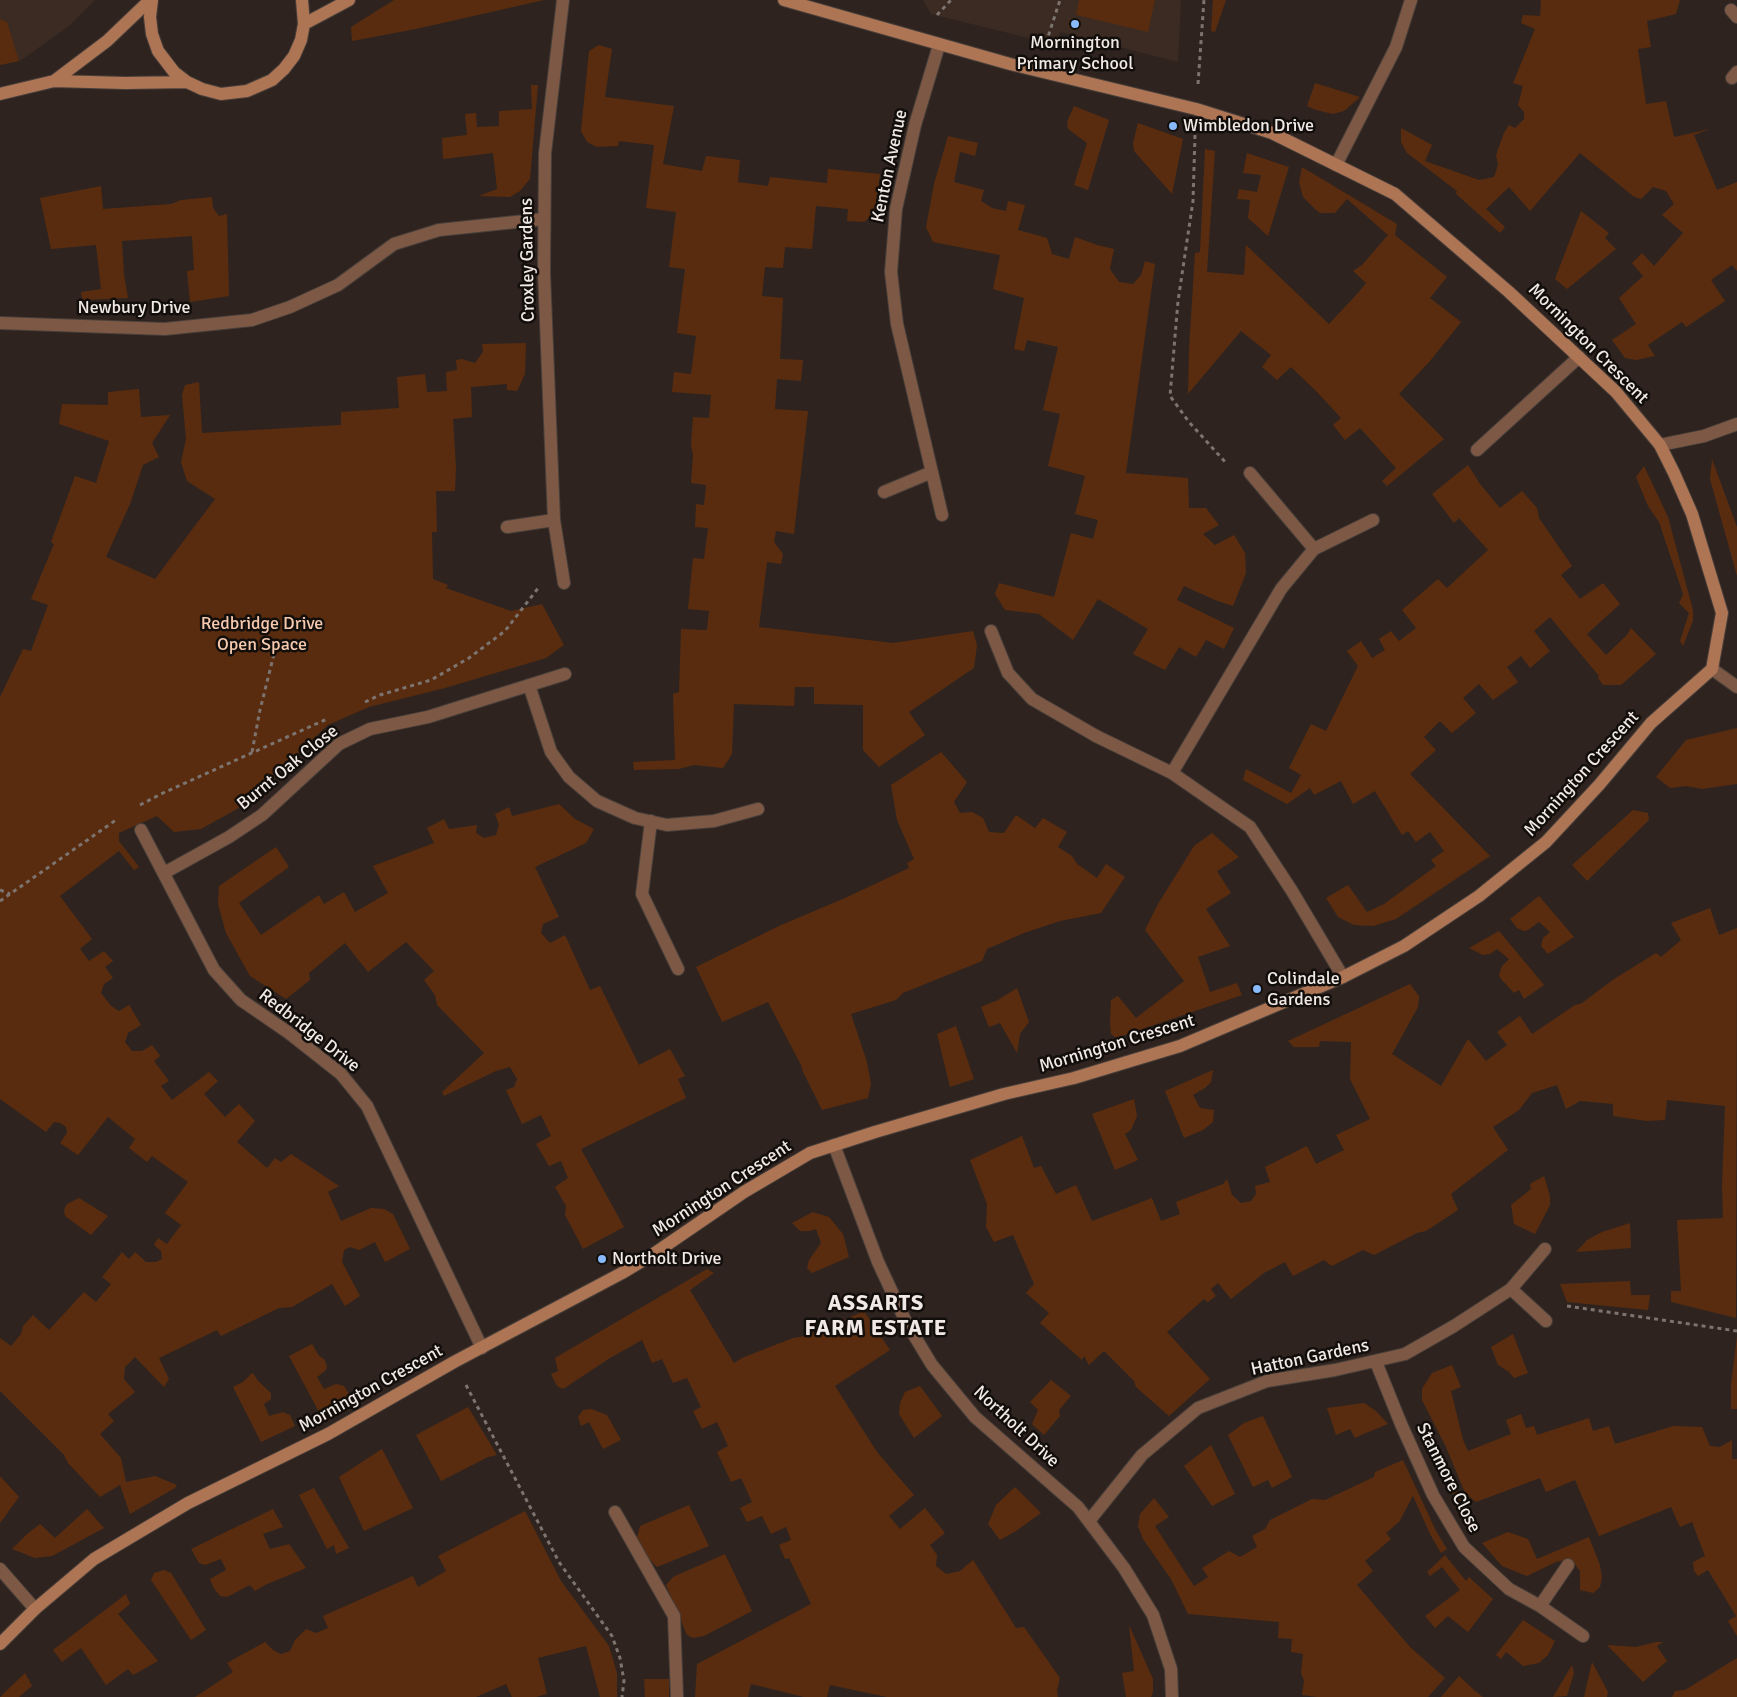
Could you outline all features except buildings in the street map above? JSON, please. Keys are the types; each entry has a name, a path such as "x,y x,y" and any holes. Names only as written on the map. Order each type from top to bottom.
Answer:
{"street":[{"path":"54,81 107,41 151,0"},
{"path":"151,0 152,34 158,50 174,72 186,82 221,94 247,91 272,80 284,69 294,56 300,40 304,24 302,0"},
{"path":"304,24 349,0"},
{"name":"Croxley Gardens","path":"563,0 545,152 544,273 554,520 564,582"},
{"name":"Mornington Crescent","path":"0,1644 35,1609 94,1559 188,1503 328,1434 454,1362 622,1273 652,1255 744,1192 810,1154 994,1097 1074,1078 1180,1046 1343,977 1404,946 1479,896 1546,842 1599,785 1651,723 1712,669 1722,613 1692,514 1660,445 1616,392 1502,285 1395,194 1272,132 1196,109 939,45 784,0"},
{"path":"1336,165 1396,48 1410,0"},
{"name":"Kenton Avenue","path":"939,45 915,125 896,209 891,272 897,324 942,515"},
{"path":"0,94 54,81 186,82"},
{"name":"Newbury Drive","path":"0,322 165,329 252,320 290,307 338,285 394,244 439,230 544,219"},
{"path":"1477,450 1579,357"},
{"path":"1660,445 1704,436 1737,424"},
{"path":"884,492 932,472"},
{"path":"1250,473 1314,548"},
{"path":"507,527 554,520"},
{"path":"1172,773 1281,589 1314,548 1373,520"},
{"path":"992,630 1008,673 1032,699 1096,736 1172,773 1250,827 1292,891 1343,977"},
{"path":"1712,669 1737,687"},
{"name":"Burnt Oak Close","path":"164,874 230,837 262,815 339,744 370,729 428,717 565,674"},
{"path":"529,685 551,752 569,777 598,801 635,818 667,825 714,821 758,809"},
{"path":"651,821 642,894 678,970"},
{"name":"Redbridge Drive","path":"142,830 214,970 241,1000 289,1033 341,1074 367,1106 482,1348"},
{"name":"Northolt Drive","path":"834,1145 878,1262 906,1322 932,1366 975,1417 1078,1507 1124,1568 1153,1615 1171,1669 1172,1697"},
{"name":"Hatton Gardens","path":"1089,1521 1142,1455 1198,1408 1267,1381 1376,1362 1405,1354 1454,1326 1510,1289 1545,1250"},
{"path":"1510,1289 1546,1320"},
{"name":"Stanmore Close","path":"1376,1362 1400,1424 1433,1495 1464,1547 1509,1589 1540,1606 1584,1636"},
{"path":"615,1512 674,1616 677,1697"},
{"path":"1540,1606 1568,1565"},
{"path":"0,1569 35,1609"}],"path":[{"path":"937,15 951,0"},
{"path":"1046,43 1058,0"},
{"path":"1204,0 1196,109 1193,201 1178,301 1170,396 1189,422 1242,482 1250,473"},
{"path":"357,706 380,695 431,680 469,658 505,630 542,584 564,582"},
{"path":"252,753 260,710 276,646"},
{"path":"138,806 333,716"},
{"path":"0,901 117,819"},
{"path":"0,890 10,894"},
{"path":"1546,1320 1550,1324 1563,1305 1737,1331"},
{"path":"454,1362 559,1562 612,1636 620,1658 624,1681 622,1697"}],"shaded area":[{"path":"0,0 95,0 69,26 20,61 0,65"},
{"name":"Mornington Primary School","path":"923,0 1181,0 1178,62 1060,32 1057,45 931,14"}],"green space":[{"path":"394,0 544,0 416,29 352,41 351,27"},
{"path":"1079,0 1155,0 1148,32 1076,15"},
{"path":"1213,0 1226,0 1215,32 1211,31"},
{"path":"1541,0 1680,0 1676,14 1647,21 1651,47 1638,49 1646,104 1666,101 1674,137 1710,129 1694,135 1717,190 1737,182 1737,271 1732,265 1711,280 1725,301 1686,327 1682,322 1648,345 1655,356 1636,360 1625,358 1612,340 1636,324 1619,298 1643,276 1632,263 1642,253 1654,266 1683,233 1662,215 1674,204 1666,191 1653,187 1641,199 1633,196 1580,153 1530,211 1509,187 1486,209 1505,227 1500,233 1456,194 1457,191 1407,153 1401,142 1401,128 1432,145 1425,161 1479,180 1494,177 1498,165 1496,155 1504,133 1509,125 1515,128 1524,119 1524,112 1518,105 1523,86 1513,83 1535,29 1521,23 1523,15 1540,16"},
{"path":"0,19 7,22 19,61 0,65"},
{"path":"599,45 612,49 605,97 674,106 663,164 702,171 706,156 740,160 738,182 768,186 770,177 827,183 828,169 880,174 875,213 864,222 847,221 848,209 816,206 812,249 785,247 783,268 765,267 762,296 783,298 780,359 803,360 801,381 777,379 775,409 808,411 794,534 776,531 774,542 783,554 781,564 767,562 759,627 893,643 973,631 977,645 974,668 909,712 925,735 879,767 863,750 863,705 814,704 814,687 795,687 794,706 734,704 732,754 723,768 694,765 679,769 634,770 633,762 675,760 673,694 679,692 681,629 707,630 709,611 688,609 693,558 704,559 708,528 695,527 696,504 704,505 706,485 691,483 693,417 709,418 711,395 672,392 674,372 691,374 696,336 677,333 685,269 669,267 676,212 646,208 654,145 619,141 618,146 597,147 587,142 581,131 589,51"},
{"path":"1315,83 1360,97 1344,111 1333,114 1316,110 1307,106"},
{"path":"531,85 538,85 530,179 520,191 510,197 479,196 497,189 493,153 443,159 442,138 467,135 465,114 476,113 477,127 499,126 499,111 532,109"},
{"path":"1074,106 1109,120 1088,190 1074,185 1087,143 1068,129 1067,122"},
{"path":"1138,123 1183,139 1172,194 1134,151 1133,143"},
{"path":"948,136 978,143 975,156 960,152 954,182 984,190 981,201 992,208 1006,211 1008,201 1025,205 1018,230 1047,238 1052,254 1069,259 1075,237 1114,249 1110,269 1119,282 1133,284 1141,275 1145,261 1155,264 1126,473 1188,478 1189,508 1206,508 1219,525 1203,534 1215,545 1234,535 1245,553 1246,573 1233,606 1184,586 1177,600 1234,628 1224,649 1206,640 1196,657 1179,647 1165,670 1133,654 1148,629 1098,599 1073,640 1039,614 1005,610 995,594 999,583 1054,597 1071,533 1093,539 1098,520 1075,514 1085,476 1048,466 1060,414 1043,410 1058,347 1027,340 1024,351 1014,349 1024,298 993,289 1000,255 933,242 926,227 934,184"},
{"path":"1205,149 1215,151 1207,272 1244,275 1246,245 1329,324 1357,294 1366,283 1353,271 1362,265 1388,235 1347,199 1335,213 1320,213 1303,197 1299,182 1302,167 1397,224 1395,235 1447,277 1430,298 1461,322 1430,361 1399,394 1444,439 1387,486 1382,481 1396,468 1360,428 1345,440 1333,425 1341,418 1317,392 1291,367 1277,380 1262,367 1271,355 1241,331 1188,394 1195,253 1200,252"},
{"path":"1247,153 1289,167 1268,236 1248,218 1250,200 1237,199 1239,189 1257,192 1261,175 1243,173"},
{"path":"101,186 103,209 171,204 181,200 212,197 213,208 219,216 227,214 229,296 190,302 187,271 194,270 192,236 122,241 124,275 128,298 82,300 81,292 101,289 96,245 51,249 40,198"},
{"path":"1581,211 1609,233 1605,238 1616,249 1567,289 1555,279"},
{"name":"Redbridge Drive Open Space","path":"526,343 525,374 517,391 507,390 507,384 471,387 472,417 453,419 456,468 455,491 436,491 437,532 432,532 433,579 448,585 446,588 511,611 542,604 564,645 546,658 445,688 369,707 328,725 301,750 255,799 201,829 174,832 157,816 119,833 119,841 139,867 134,870 119,851 60,896 92,939 80,949 89,961 104,951 113,961 105,967 113,978 104,984 101,993 111,1006 119,1011 129,1005 131,1008 141,1025 128,1033 125,1042 132,1051 142,1051 152,1045 160,1056 154,1061 169,1081 161,1086 172,1100 209,1072 218,1081 204,1094 225,1117 239,1104 255,1121 237,1142 267,1168 275,1158 281,1162 291,1154 339,1186 328,1192 341,1221 371,1208 384,1209 393,1214 410,1249 385,1262 375,1242 359,1250 350,1247 344,1250 342,1262 360,1296 345,1306 332,1284 292,1307 279,1308 221,1336 217,1330 159,1358 169,1379 164,1387 135,1357 125,1367 124,1379 135,1392 108,1414 114,1421 100,1434 121,1458 126,1482 155,1476 177,1485 175,1488 130,1514 120,1485 100,1497 68,1463 64,1455 0,1391 0,1338 11,1346 21,1334 23,1326 33,1315 49,1330 84,1292 96,1302 111,1284 102,1277 122,1252 129,1259 135,1252 146,1262 156,1262 162,1259 161,1251 154,1245 158,1238 167,1244 181,1225 165,1213 188,1182 152,1156 147,1162 129,1148 135,1139 108,1117 78,1155 60,1143 67,1133 66,1127 54,1122 46,1132 0,1099 0,697 23,649 31,651 48,605 31,599 54,544 51,542 75,476 96,483 109,441 59,424 62,404 108,405 108,392 139,389 141,417 170,415 152,443 159,457 143,465 130,504 106,557 155,579 215,499 187,481 181,462 186,439 182,395 185,385 199,382 202,433 341,425 341,412 399,408 397,377 425,374 427,392 447,391 446,372 457,370 456,360 462,359 475,363 483,352 482,344"},
{"path":"1712,459 1737,527 1737,576 1710,479"},
{"path":"1468,465 1480,484 1500,508 1522,491 1537,508 1539,518 1572,566 1561,575 1580,599 1603,583 1620,604 1587,634 1606,655 1627,635 1631,628 1656,654 1621,685 1603,685 1598,678 1599,676 1550,617 1534,631 1550,651 1530,668 1521,656 1507,667 1518,682 1493,700 1479,684 1463,698 1476,713 1452,733 1440,721 1424,737 1436,750 1410,774 1490,856 1396,919 1373,926 1354,925 1338,917 1326,898 1348,885 1367,912 1384,904 1436,866 1431,860 1444,851 1430,832 1416,842 1408,831 1402,835 1375,791 1353,804 1341,781 1314,795 1310,788 1287,804 1243,780 1246,769 1291,793 1301,775 1289,768 1311,724 1326,731 1358,666 1347,651 1361,641 1372,658 1385,650 1379,639 1391,631 1399,641 1416,628 1402,610 1438,579 1447,588 1488,550 1459,518 1454,523 1432,494"},
{"path":"1644,466 1668,517 1693,610 1693,621 1683,646 1680,641 1689,613 1679,603 1683,594 1659,522 1648,506 1636,477"},
{"path":"1737,728 1737,784 1702,789 1686,786 1670,788 1656,777 1686,740"},
{"path":"941,752 967,782 954,802 960,813 972,812 983,818 989,832 1004,833 1016,815 1035,828 1043,818 1067,832 1058,847 1072,856 1077,864 1097,878 1106,864 1125,877 1101,913 1060,921 1024,933 987,949 982,961 903,993 896,1000 851,1014 867,1062 871,1084 868,1098 822,1110 768,1002 722,1022 696,967 779,926 909,868 907,863 914,859 897,820 891,785"},
{"path":"559,804 575,819 594,829 586,843 535,867 559,917 543,924 541,933 550,943 565,935 590,990 600,986 639,1065 670,1049 685,1076 678,1079 686,1098 581,1149 624,1227 583,1249 565,1215 566,1206 555,1187 568,1178 561,1161 549,1166 536,1144 551,1136 541,1115 522,1124 506,1090 514,1087 517,1079 510,1067 496,1071 444,1096 442,1092 484,1053 437,1005 435,995 424,980 434,971 406,942 368,972 345,943 309,973 310,980 286,999 250,976 226,933 218,904 219,886 276,847 289,867 239,903 261,935 319,895 324,904 344,892 355,912 388,893 373,866 434,843 427,828 444,819 449,829 477,825 476,833 484,838 496,835 499,825 495,814 509,807 512,816"},
{"path":"1633,810 1648,813 1649,820 1587,881 1572,865"},
{"path":"1212,833 1239,857 1217,871 1231,893 1206,909 1230,946 1198,957 1210,992 1237,983 1242,995 1116,1038 1111,1034 1111,1000 1118,996 1136,1018 1184,981 1145,930 1158,904 1194,846"},
{"path":"1539,896 1574,937 1548,954 1541,946 1543,938 1550,932 1539,922 1524,931 1517,928 1510,919"},
{"path":"1710,908 1719,935 1737,928 1736,1318 1671,1302 1671,1291 1681,1291 1677,1220 1723,1218 1722,1186 1725,1106 1667,1100 1665,1120 1647,1121 1613,1116 1613,1104 1580,1101 1566,1109 1557,1085 1532,1093 1519,1110 1493,1127 1508,1150 1451,1194 1458,1210 1426,1231 1417,1233 1374,1255 1363,1250 1332,1266 1324,1260 1293,1276 1285,1262 1264,1273 1231,1299 1218,1283 1211,1289 1216,1296 1208,1302 1204,1299 1167,1332 1210,1379 1169,1416 1136,1387 1134,1381 1104,1351 1089,1365 1084,1356 1082,1360 1040,1323 1049,1313 1026,1293 1034,1284 1013,1235 994,1242 986,1227 987,1204 970,1160 1022,1136 1034,1168 1041,1166 1056,1194 1076,1185 1092,1221 1152,1198 1161,1221 1180,1214 1176,1202 1223,1184 1227,1179 1232,1195 1241,1203 1251,1201 1256,1194 1255,1186 1270,1182 1265,1167 1307,1146 1316,1164 1344,1150 1336,1135 1370,1119 1350,1079 1351,1042 1320,1041 1319,1047 1294,1047 1288,1041 1410,984 1419,996 1418,1007 1392,1054 1441,1086 1468,1039 1486,1061 1507,1045 1497,1032 1520,1016 1532,1034 1656,953 1661,957 1681,940 1671,923"},
{"path":"1499,931 1544,985 1524,999 1519,990 1514,993 1499,975 1502,966 1509,959 1497,949 1490,954 1483,955 1469,948"},
{"path":"1017,988 1029,1022 1020,1034 1017,1053 1000,1023 989,1027 981,1007 998,1000"},
{"path":"956,1026 974,1079 950,1087 937,1034"},
{"path":"1213,1070 1211,1082 1193,1095 1200,1108 1214,1110 1213,1122 1203,1130 1184,1138 1165,1091"},
{"path":"1134,1099 1137,1116 1131,1130 1125,1134 1138,1160 1115,1170 1092,1114"},
{"path":"1544,1176 1550,1196 1550,1205 1535,1234 1514,1224 1511,1205 1531,1189 1530,1184"},
{"path":"79,1198 108,1216 91,1235 65,1216 64,1210 67,1204"},
{"path":"813,1212 829,1217 843,1234 849,1257 812,1273 807,1268 809,1260 821,1243 816,1229 800,1231 792,1223"},
{"path":"1630,1223 1631,1248 1576,1252 1587,1240 1602,1232"},
{"path":"707,1269 714,1273 690,1290 734,1363 793,1338 806,1336 864,1311 890,1350 835,1386 877,1452 914,1495 889,1516 900,1529 925,1508 945,1533 930,1545 937,1555 936,1566 946,1574 960,1571 973,1560 1016,1628 1024,1627 1060,1678 1057,1690 1058,1697 887,1697 830,1685 827,1697 804,1697 751,1684 748,1697 695,1697 697,1664 811,1604 789,1558 785,1559 779,1545 791,1540 786,1527 771,1534 762,1516 747,1522 740,1508 752,1502 741,1478 731,1482 717,1452 728,1446 717,1422 702,1429 693,1411 701,1407 687,1378 673,1383 662,1359 652,1363 642,1340 610,1358 563,1389 557,1386 551,1374 558,1371 555,1358"},
{"path":"1630,1281 1631,1295 1650,1295 1648,1310 1567,1302 1560,1284"},
{"path":"1513,1334 1528,1373 1514,1378 1509,1372 1498,1365 1491,1347"},
{"path":"1737,1336 1737,1409 1731,1409 1731,1385"},
{"path":"312,1344 327,1366 326,1370 317,1377 324,1389 336,1384 344,1386 350,1395 319,1412 289,1356"},
{"path":"1452,1365 1461,1387 1451,1391 1463,1440 1468,1451 1511,1434 1506,1420 1521,1414 1526,1428 1534,1426 1537,1435 1589,1418 1593,1431 1609,1426 1615,1444 1673,1426 1702,1427 1710,1446 1720,1447 1732,1440 1732,1459 1737,1459 1737,1636 1728,1621 1736,1616 1708,1570 1698,1576 1694,1571 1693,1562 1705,1556 1692,1522 1680,1527 1671,1507 1599,1536 1575,1480 1546,1492 1540,1478 1476,1502 1465,1493 1446,1447 1422,1400 1422,1389 1432,1373"},
{"path":"253,1373 258,1381 271,1393 271,1399 264,1404 269,1416 283,1412 290,1415 295,1426 261,1442 233,1387 243,1382"},
{"path":"1051,1380 1071,1396 1059,1410 1060,1416 1044,1435 1032,1424 1038,1410 1030,1402"},
{"path":"920,1386 942,1416 914,1438 899,1414 900,1403 905,1392"},
{"path":"1364,1403 1376,1411 1388,1424 1355,1438 1350,1429 1336,1435 1327,1408"},
{"path":"468,1407 497,1455 488,1457 441,1481 416,1435"},
{"path":"591,1409 607,1415 621,1440 603,1449 589,1422 581,1426 578,1417 583,1410"},
{"path":"1263,1416 1292,1477 1272,1488 1268,1480 1253,1487 1228,1435 1244,1423"},
{"path":"1211,1445 1235,1494 1212,1506 1184,1466"},
{"path":"1437,1448 1461,1500 1457,1503 1432,1450"},
{"path":"382,1449 413,1508 364,1531 339,1477"},
{"path":"1403,1460 1436,1531 1447,1549 1441,1553 1413,1496 1399,1522 1386,1533 1391,1539 1365,1561 1373,1571 1357,1585 1410,1647 1445,1678 1428,1697 1317,1697 1302,1695 1304,1681 1301,1673 1303,1654 1291,1652 1292,1639 1278,1638 1279,1622 1188,1614 1171,1579 1143,1539 1138,1526 1140,1514 1154,1498 1169,1517 1155,1526 1194,1586 1208,1577 1202,1568 1229,1551 1240,1557 1257,1547 1252,1536 1265,1529 1270,1520 1312,1499 1325,1500 1374,1477 1375,1472"},
{"path":"0,1476 19,1497 0,1523"},
{"path":"1015,1487 1041,1513 1000,1540 988,1524 996,1505"},
{"path":"314,1488 349,1548 336,1554 334,1545 327,1549 299,1495"},
{"path":"689,1505 709,1546 657,1567 643,1550 637,1537 640,1526"},
{"path":"87,1509 104,1528 52,1556 35,1558 12,1549 40,1524 55,1538"},
{"path":"273,1509 283,1527 263,1534 270,1549 289,1544 306,1568 255,1591 250,1585 227,1597 220,1596 210,1579 226,1570 221,1559 205,1565 199,1563 191,1549"},
{"path":"525,1511 561,1581 609,1646 617,1673 617,1697 600,1697 586,1646 538,1658 547,1694 536,1697 512,1697 506,1684 476,1697 195,1697 233,1672 227,1663 265,1642 273,1650 281,1654 290,1651 295,1640 306,1629 316,1633 328,1628 323,1616 413,1576 418,1587 446,1571 438,1556"},
{"path":"1508,1532 1528,1539 1537,1559 1589,1537 1600,1565 1602,1578 1600,1587 1593,1593 1580,1590 1580,1571 1573,1562 1566,1560 1556,1562 1527,1576 1502,1566 1482,1543"},
{"path":"725,1554 752,1611 704,1636 693,1638 687,1635 666,1585 673,1577"},
{"path":"1445,1555 1466,1581 1469,1577 1493,1599 1468,1632 1448,1616 1435,1628 1425,1616 1460,1590 1442,1567 1430,1576 1427,1572"},
{"path":"164,1570 171,1573 206,1630 191,1640 151,1580 154,1573"},
{"path":"126,1594 130,1604 118,1614 158,1661 133,1675 128,1669 106,1685 81,1648 62,1662 53,1650"},
{"path":"1523,1620 1555,1641 1548,1655 1539,1663 1523,1666 1506,1652 1501,1659 1496,1655"},
{"path":"1129,1625 1153,1679 1151,1697 1126,1697 1122,1673 1134,1671"},
{"path":"1663,1642 1657,1646 1667,1661 1643,1682 1607,1645 1636,1647"},
{"path":"1737,1658 1737,1697 1672,1697 1675,1691 1685,1690"},
{"path":"1592,1662 1608,1692 1607,1697 1584,1697"},
{"path":"1572,1665 1574,1673 1567,1696 1553,1697"},
{"path":"25,1673 32,1686 19,1697 0,1697"},
{"path":"1459,1676 1474,1690 1483,1697 1441,1697"},
{"path":"644,1679 669,1679 669,1697 645,1697"}],"place":[{"name":"Mornington Primary School","path":"1075,24"},
{"name":"Wimbledon Drive","path":"1173,126"},
{"name":"Colindale Gardens","path":"1257,989"},
{"name":"Northolt Drive","path":"602,1259"}],"district":[{"name":"ASSARTS FARM ESTATE","path":"876,1316"}]}
